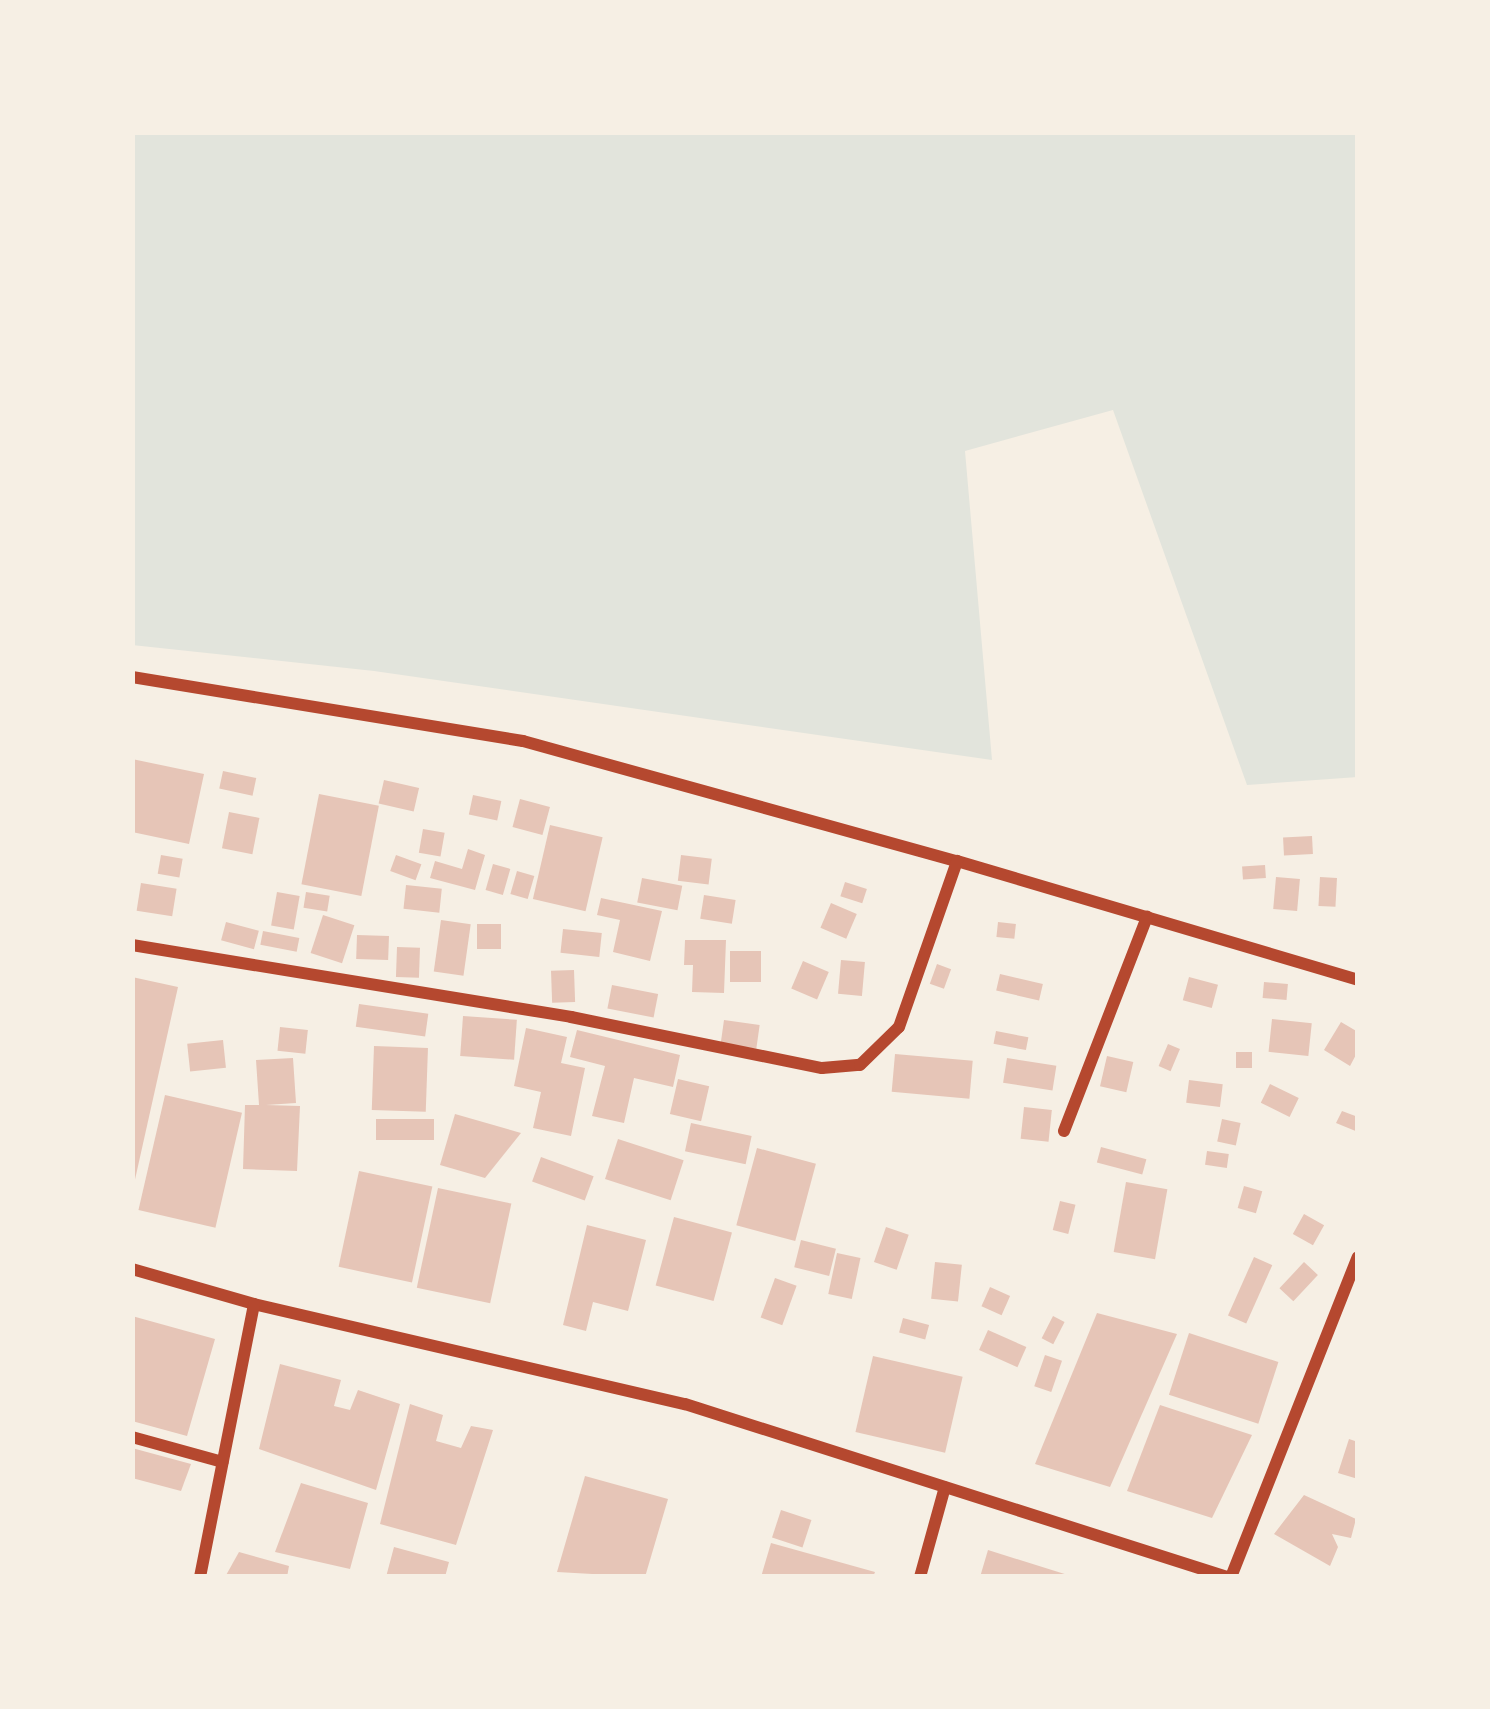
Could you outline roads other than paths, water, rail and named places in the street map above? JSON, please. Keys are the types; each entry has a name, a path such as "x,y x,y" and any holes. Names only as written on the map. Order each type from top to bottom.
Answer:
{"street":[{"path":"132,677 523,741 957,861 1358,980"},
{"path":"132,945 572,1017 822,1068 860,1065 899,1027 957,861"},
{"path":"1064,1131 1147,917"},
{"path":"132,1269 254,1304 685,1404 1229,1577 1358,1257"},
{"path":"200,1577 254,1304"},
{"path":"132,1437 223,1462"},
{"path":"920,1577 945,1487"}]}
